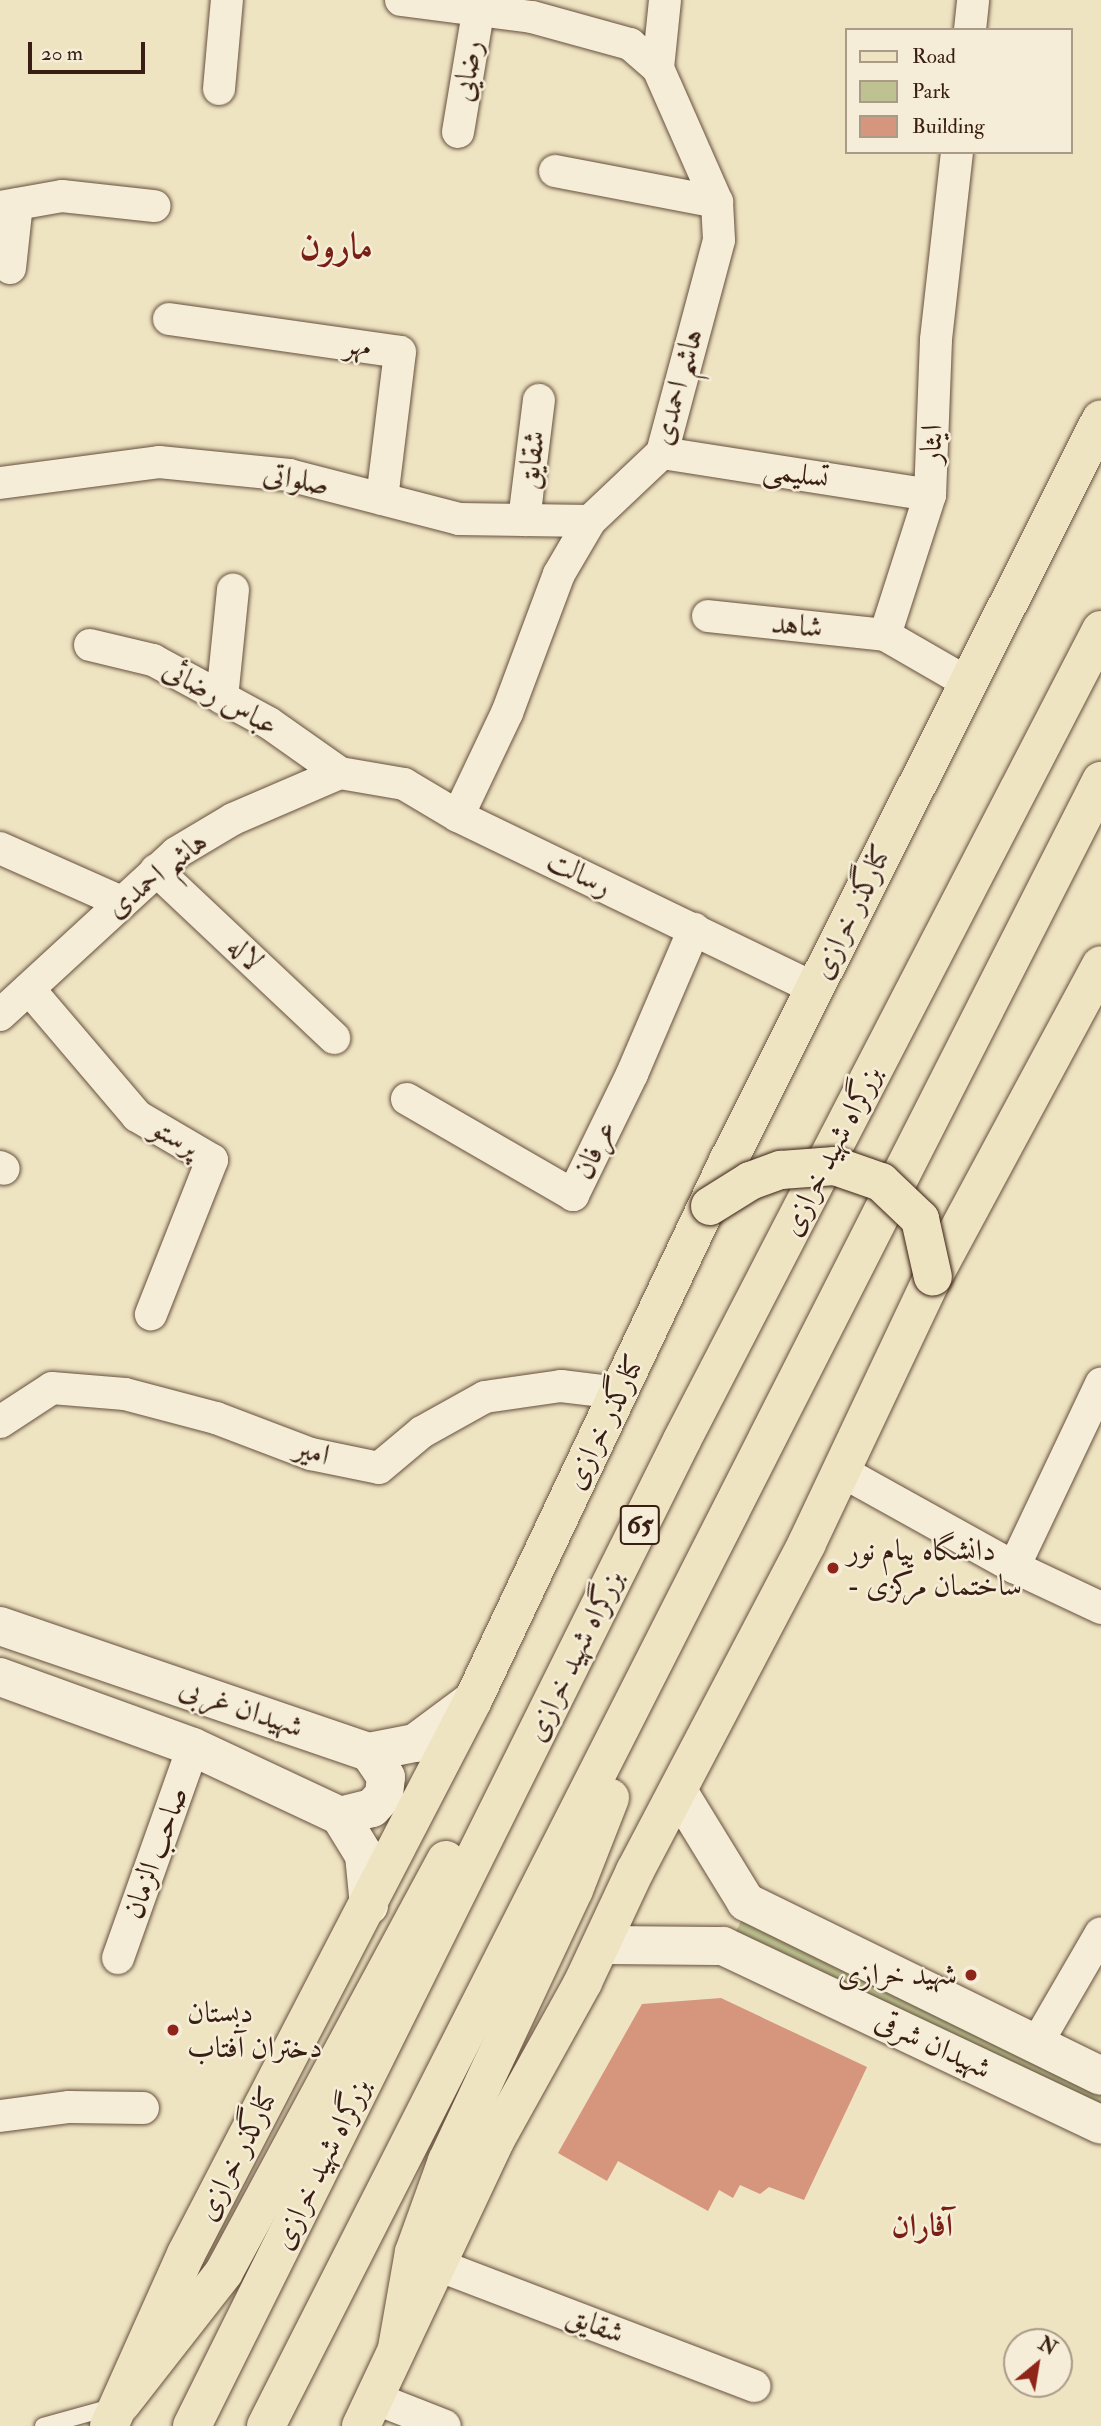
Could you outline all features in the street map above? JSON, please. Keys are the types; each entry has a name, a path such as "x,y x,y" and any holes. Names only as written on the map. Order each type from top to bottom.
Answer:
{"main road":[{"name":"کنارگذر خرازی","path":"115,2415 186,2254 369,1906 473,1700 814,988 1101,419"},
{"name":"بزرگراه شهید خرازی","path":"192,2426 682,1440 1101,630"},
{"path":"266,2426 1101,781"},
{"path":"368,2412 435,2264 843,1472 933,1277 1101,965"},
{"path":"710,1206 750,1181 781,1170 835,1166 881,1182 920,1219 933,1277"},
{"path":"115,2415 224,2272 370,1995 682,1440"},
{"name":"شهیدان غربی","path":"0,1626 369,1752 415,1743 473,1700"},
{"name":"شهیدان غربی","path":"0,1677 193,1747 340,1816"},
{"path":"397,2348 414,2252 447,2161 574,1890 616,1784 638,1694"},
{"path":"369,1752 386,1777 384,1795 372,1808 340,1816 364,1856 369,1906"},
{"path":"678,1791 746,1902 727,1920 723,1946"},
{"name":"شهیدان شرقی","path":"746,1902 1101,2076"},
{"name":"شهیدان شرقی","path":"601,1945 723,1946 1101,2125"}],"street":[{"path":"219,89 227,0"},
{"path":"401,0 479,5 532,17 630,44 657,68"},
{"path":"657,68 666,0"},
{"path":"970,28 973,0"},
{"name":"رضایی","path":"458,132 479,5"},
{"name":"هاشم احمدی","path":"458,816 507,713 559,574 590,521 662,453 719,240 717,202 657,68"},
{"name":"ایثار","path":"885,635 930,495 936,340 957,154"},
{"path":"555,171 717,202"},
{"path":"10,268 8,206 62,197 154,206"},
{"name":"مهر","path":"169,319 400,352 382,499"},
{"name":"شقایق","path":"524,520 539,400"},
{"name":"تسلیمی","path":"662,453 930,495"},
{"name":"صلواتی","path":"0,483 159,462 289,475 459,519 590,521"},
{"path":"222,698 233,590"},
{"name":"شاهد","path":"708,616 885,635"},
{"path":"885,635 968,683"},
{"name":"عباس رضائی","path":"90,645 153,660 269,723 340,773"},
{"name":"هاشم احمدی","path":"0,1015 119,901 156,870 233,819 340,773"},
{"name":"رسالت","path":"340,773 404,784 458,816 814,988"},
{"path":"0,848 119,901"},
{"name":"لاله","path":"156,870 334,1038"},
{"name":"عرفان","path":"407,1099 573,1195 632,1074 694,929"},
{"name":"پرستو","path":"29,989 137,1116 212,1160 151,1314"},
{"name":"امیر","path":"0,1422 52,1388 125,1394 216,1418 311,1454 379,1468 422,1432 485,1396 561,1386 618,1393"},
{"path":"1014,1567 1100,1388"},
{"path":"843,1472 1014,1567 1101,1608"},
{"name":"صاحب الزمان","path":"118,1958 193,1747"},
{"path":"1036,2045 1101,1933"},
{"path":"0,2116 69,2107 143,2108"},
{"name":"شقایق","path":"435,2264 755,2386"},
{"path":"368,2412 445,2426"}],"lane":[{"path":"43,2426 115,2415"}],"green space":[{"path":"744,1916 1101,2088 1101,2116 731,1940"}],"building":[{"path":"721,1998 867,2067 804,2200 769,2187 760,2194 740,2185 733,2198 719,2190 708,2211 618,2161 607,2181 558,2153 642,2004"}],"place":[{"name":"دانشگاه پیام نور - ساختمان مرکزی","path":"833,1568"},
{"name":"شهید خرازی","path":"971,1975"},
{"name":"دبستان دختران آفتاب","path":"173,2030"}],"district":[{"name":"مارون","path":"336,247"},
{"name":"آفاران","path":"922,2226"}]}
